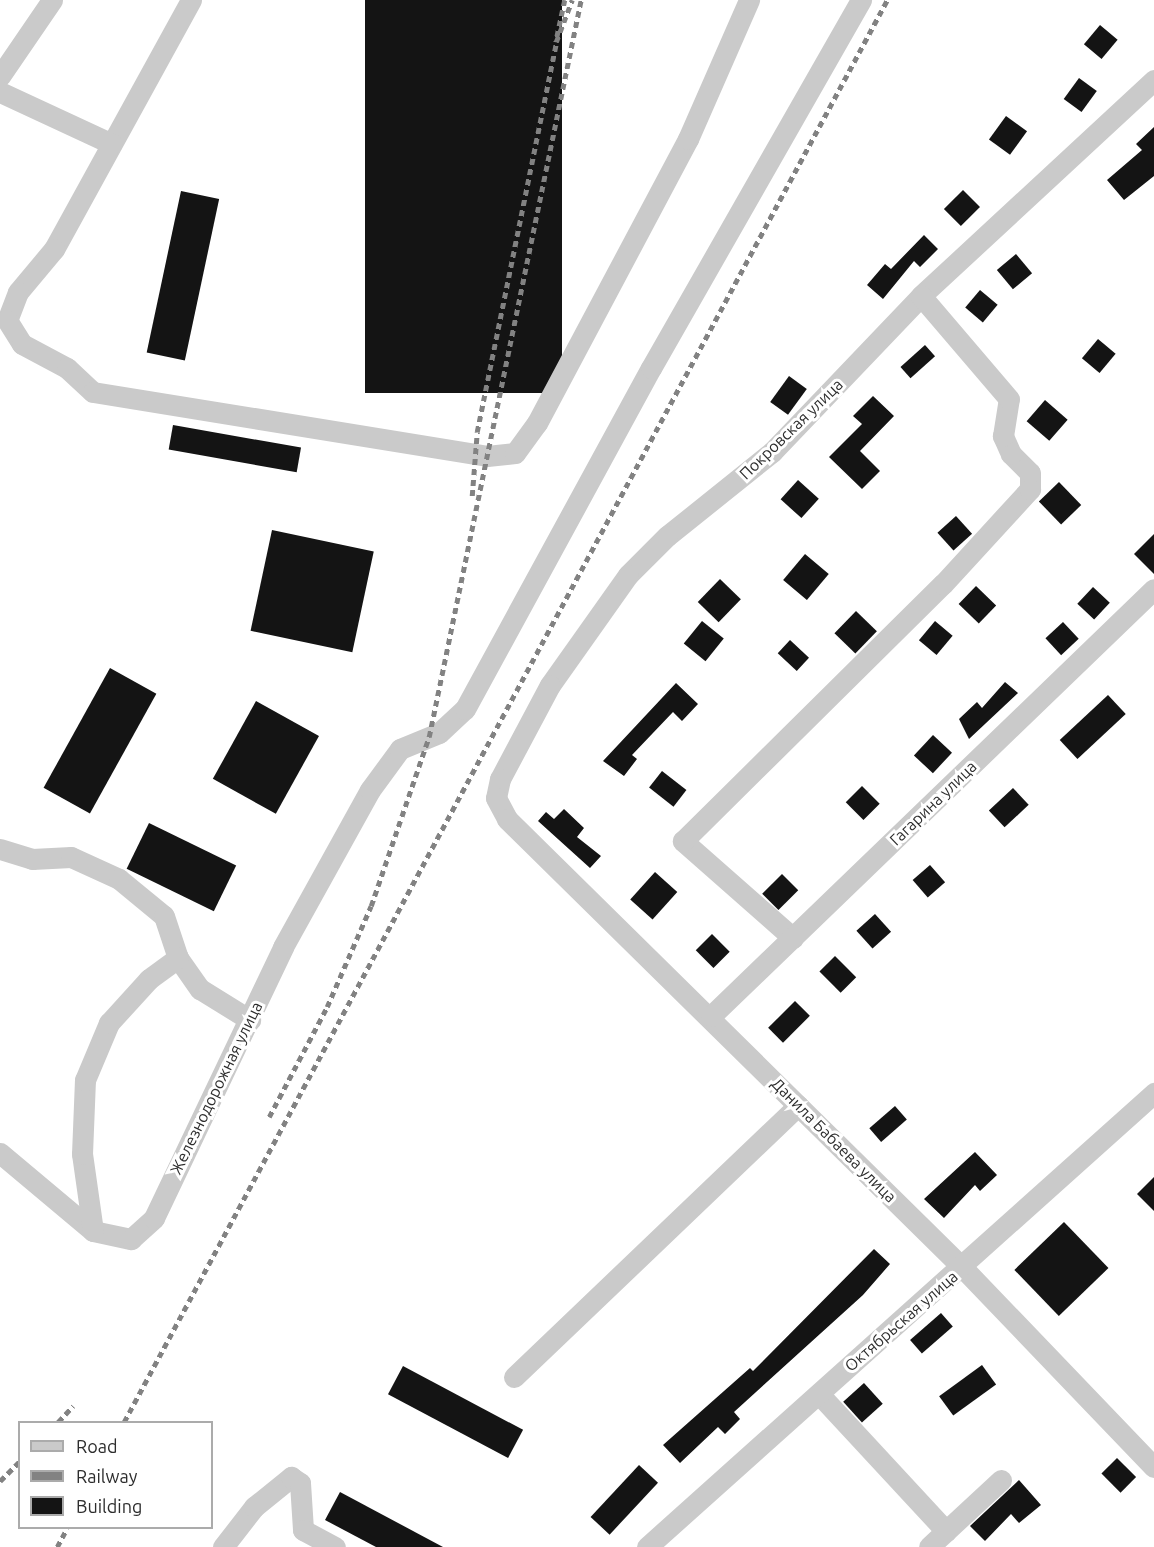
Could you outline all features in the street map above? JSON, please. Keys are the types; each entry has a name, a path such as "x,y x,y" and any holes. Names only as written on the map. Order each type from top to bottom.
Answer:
{"street":[{"path":"0,76 52,0"},
{"path":"191,0 54,249 18,292 7,320 22,344 68,368 93,392 487,456 515,453 537,423 688,139 749,0"},
{"name":"Железнодорожная улица","path":"0,1154 93,1231 131,1239 154,1218 207,1100 249,1020 283,947 370,790 400,749 439,733 465,709 651,368 861,0"},
{"name":"Покровская улица","path":"507,819 496,798 500,779 550,685 628,575 667,536 772,452 921,296 1154,80"},
{"path":"0,92 112,144"},
{"path":"794,938 683,841 943,584 1030,489 1030,473 1011,454 1003,436 1009,399 921,296"},
{"name":"Гагарина улица","path":"711,1016 1154,589"},
{"name":"Данила Бабаева улица","path":"507,819 711,1016 798,1106 1150,1455"},
{"path":"0,849 32,859 71,857 119,879 164,916 178,958 200,989 249,1020"},
{"path":"93,1231 82,1154 85,1080 109,1023 149,980 178,958"},
{"name":"Октябрьская улица","path":"647,1547 1154,1093"},
{"path":"514,1377 798,1106"},
{"path":"819,1394 946,1531"},
{"path":"222,1547 254,1507 291,1477 300,1483 303,1530 334,1547"},
{"path":"929,1547 1001,1480"}],"building":[{"path":"365,0 562,0 562,393 365,393"},
{"path":"1100,25 1118,40 1102,59 1084,44"},
{"path":"1079,78 1097,91 1082,112 1064,99"},
{"path":"1006,116 1027,131 1010,155 989,139"},
{"path":"1154,127 1154,176 1124,200 1107,180 1142,150 1136,144"},
{"path":"963,190 980,207 961,226 944,209"},
{"path":"181,191 219,199 185,361 147,352"},
{"path":"924,235 938,249 920,267 914,261 883,299 867,285 885,264 891,269"},
{"path":"1016,254 1032,273 1013,289 997,270"},
{"path":"980,290 998,305 983,322 965,308"},
{"path":"1098,339 1116,354 1100,373 1082,358"},
{"path":"925,345 935,356 911,378 900,367"},
{"path":"789,376 807,389 788,415 770,402"},
{"path":"873,396 894,416 860,451 880,471 862,489 829,457 862,424 853,416"},
{"path":"1045,400 1068,420 1049,441 1027,421"},
{"path":"173,425 301,448 297,472 169,450"},
{"path":"798,480 819,499 801,518 781,499"},
{"path":"1059,482 1081,505 1061,524 1039,501"},
{"path":"956,516 972,534 953,551 937,533"},
{"path":"272,530 374,552 352,652 251,631"},
{"path":"1154,534 1154,574 1134,554"},
{"path":"805,554 829,574 807,600 783,580"},
{"path":"720,579 741,599 719,622 698,602"},
{"path":"976,586 996,605 979,623 959,604"},
{"path":"1093,587 1110,603 1094,620 1077,604"},
{"path":"856,611 877,631 855,653 834,633"},
{"path":"702,621 724,639 706,661 684,644"},
{"path":"935,621 953,636 937,655 919,640"},
{"path":"1063,622 1079,639 1061,655 1045,638"},
{"path":"790,640 809,658 797,671 778,653"},
{"path":"110,668 156,694 90,814 44,788"},
{"path":"1005,682 1018,693 969,739 959,719 977,702 982,708"},
{"path":"676,683 698,704 682,721 673,712 632,755 637,759 624,776 603,761"},
{"path":"1108,695 1126,714 1077,759 1060,740"},
{"path":"256,701 319,736 276,814 213,779"},
{"path":"933,735 952,753 933,773 914,755"},
{"path":"662,771 686,790 673,807 649,788"},
{"path":"862,786 880,804 863,820 846,802"},
{"path":"1013,788 1029,805 1005,827 989,811"},
{"path":"564,809 584,828 577,837 601,856 590,868 538,821 546,812 554,819"},
{"path":"149,823 236,866 214,911 127,869"},
{"path":"930,865 945,882 928,897 913,880"},
{"path":"655,872 677,892 653,920 630,899"},
{"path":"782,874 798,890 778,910 762,894"},
{"path":"875,914 891,932 872,949 856,931"},
{"path":"712,934 730,952 713,968 696,950"},
{"path":"835,956 856,977 841,993 819,972"},
{"path":"795,1001 810,1016 783,1043 768,1028"},
{"path":"895,1106 907,1120 881,1142 869,1128"},
{"path":"975,1152 997,1175 980,1191 975,1185 944,1218 924,1199"},
{"path":"1154,1177 1154,1211 1137,1194"},
{"path":"1064,1222 1108,1268 1059,1316 1014,1270"},
{"path":"874,1249 890,1264 863,1295 734,1412 740,1419 725,1434 718,1427 680,1463 663,1445 750,1368 753,1371"},
{"path":"941,1313 953,1327 922,1353 910,1340"},
{"path":"982,1365 996,1384 953,1416 939,1396"},
{"path":"403,1366 523,1430 508,1458 388,1394"},
{"path":"864,1383 883,1404 862,1423 843,1402"},
{"path":"1117,1458 1136,1477 1121,1493 1101,1474"},
{"path":"639,1465 658,1483 610,1535 591,1517"},
{"path":"1019,1480 1041,1505 1019,1523 1011,1514 985,1541 970,1526"},
{"path":"340,1492 443,1547 376,1547 325,1520"}],"railway":[{"path":"565,0 556,42 572,0"},
{"path":"269,1117 327,1007 371,906 429,737 581,0"},
{"path":"125,1421 887,0"},
{"path":"472,496 477,432 556,42"},
{"path":"59,1421 73,1406"},
{"path":"0,1481 18,1463"},
{"path":"57,1547 66,1529"}]}
